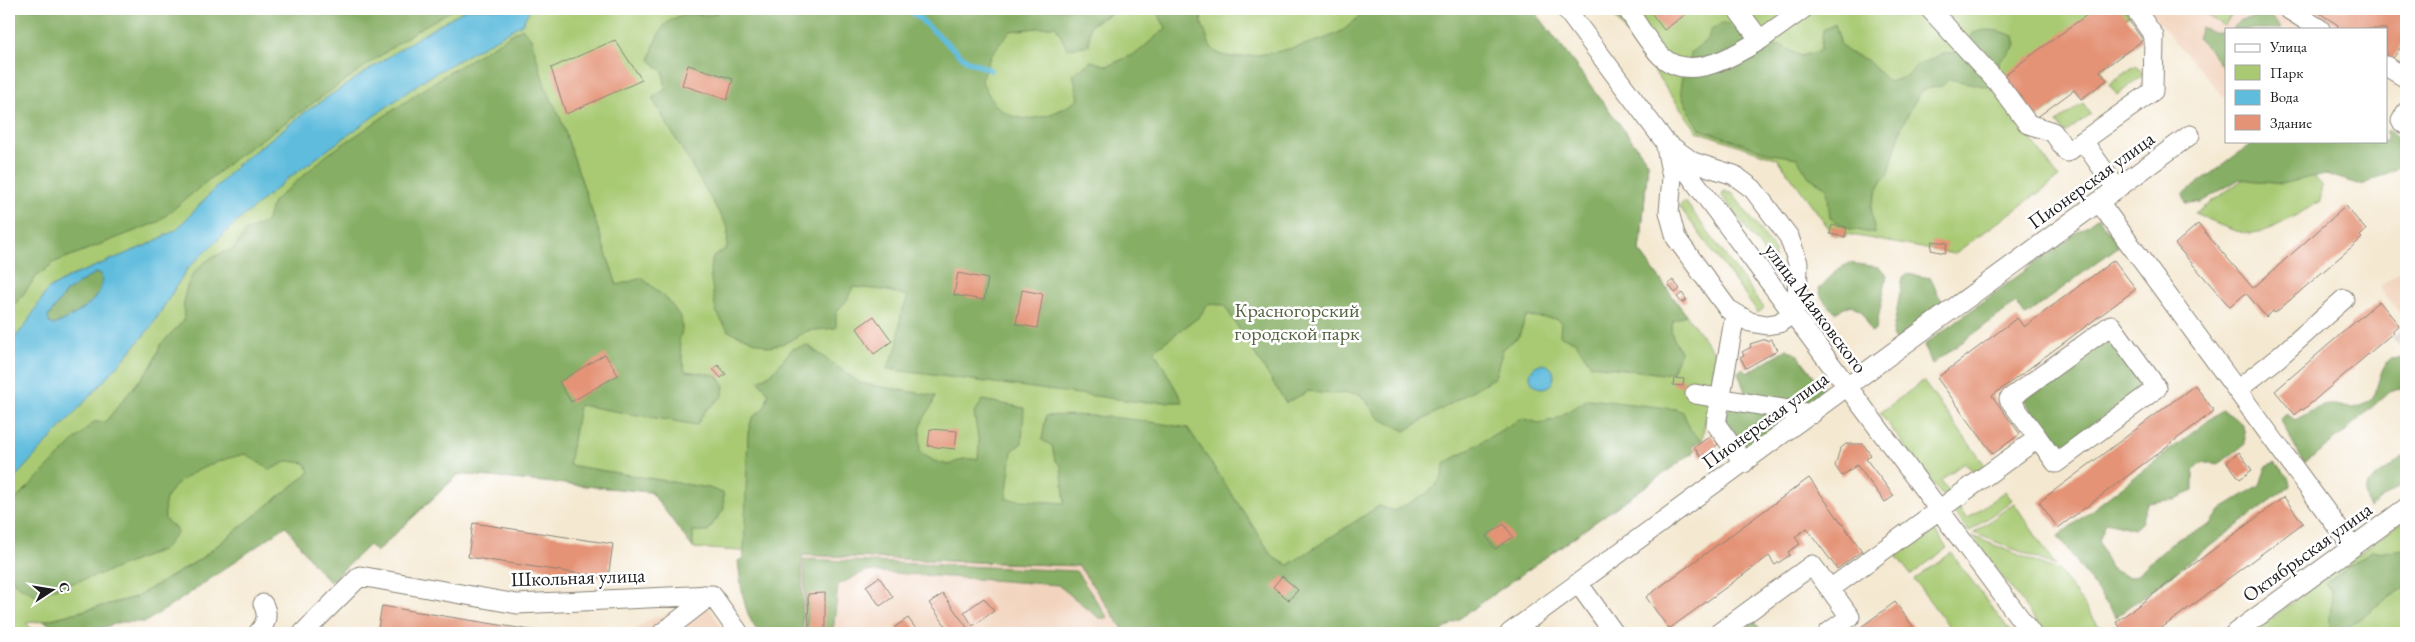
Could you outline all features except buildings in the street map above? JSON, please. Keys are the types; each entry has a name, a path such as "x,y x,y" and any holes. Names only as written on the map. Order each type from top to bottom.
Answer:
{"street":[{"name":"улица Маяковского","path":"1566,9 2031,633"},
{"path":"1627,9 1661,55 1670,63 1684,66 1716,63 1738,53 1760,40 1803,9"},
{"path":"1737,9 1760,40"},
{"path":"1930,9 1997,82 2028,124 2053,132 2068,152 2153,91 2154,36 2135,9"},
{"path":"2288,9 2318,28"},
{"path":"2388,67 2406,78"},
{"path":"2406,112 2401,121 2406,125"},
{"name":"Пионерская улица","path":"1510,633 1812,414 2190,135"},
{"path":"2082,141 2117,189"},
{"path":"1665,142 1693,162 1734,175 1753,189 1785,231 1794,247 1798,262 1797,306 1792,314 1779,323 1767,325 1750,322 1728,309 1676,238 1669,212 1672,177 1665,142"},
{"path":"2099,202 2352,547"},
{"path":"2236,390 2279,357 2344,299"},
{"path":"1735,314 1716,424 1744,463"},
{"path":"2111,324 2157,388 2056,463 2038,438 2009,399 2111,324"},
{"path":"1695,394 1812,414"},
{"path":"1830,590 2038,438"},
{"name":"Октябрьская улица","path":"2235,633 2406,508"},
{"path":"1719,633 1812,565 1850,617 1828,633"},
{"name":"Школьная улица","path":"304,633 360,576 517,604 704,595"},
{"path":"1578,584 1614,633"},
{"path":"662,633 701,603 704,595 712,595 740,633"},
{"path":"258,633 265,624 267,616 263,604"}],"shaded area":[{"path":"2147,9 2406,9 2406,39 2388,67 2388,28 2225,28 2225,98"},
{"path":"2406,266 2406,321 2380,287"},
{"path":"2406,327 2406,352 2405,353 2392,337"},
{"path":"801,555 1079,566 1126,633 803,633"},
{"path":"701,603 712,612 726,633 630,633 649,620"}],"green space":[{"name":"Красногорский городской парк","path":"9,9 1533,9 1648,162 1640,252 1716,355 1702,440 1692,447 1695,451 1439,633 1126,633 1079,566 801,555 694,548 651,492 472,475 458,475 376,552 310,472 199,560 136,597 44,621 26,623 36,633 9,633"},
{"path":"9,9 454,9 414,32 235,158 158,222 55,262 37,276 9,313"},
{"path":"723,9 1119,9 1090,25 1089,45 1067,49 1056,26 1010,31 991,55 981,80 997,106 1006,113 1027,119 1049,115 1079,99 1073,74 1091,61 1108,66 1138,52 1166,28 1155,9 1205,9 1202,23 1211,46 1221,55 1236,57 1265,54 1328,37 1343,30 1372,9 1533,9 1648,162 1640,252 1686,315 1673,321 1671,332 1680,352 1672,372 1663,374 1591,365 1575,341 1560,336 1561,323 1558,319 1526,316 1519,336 1503,349 1495,377 1405,431 1379,418 1360,394 1309,391 1286,403 1224,305 1208,304 1199,317 1154,350 1183,402 1140,402 887,369 897,347 901,314 908,296 883,290 853,287 847,300 836,312 836,328 807,331 785,343 769,347 728,331 716,311 710,271 713,257 727,248 728,228 652,98 666,89 663,72 650,60 662,29 667,23 681,16 690,14 710,15"},
{"path":"1609,9 2138,9 2126,18 2143,40 2100,71 2107,80 2081,99 2074,90 2023,128 2059,178 1954,254 1846,234 1845,237 1830,234 1831,231 1778,159 1697,131"},
{"path":"2196,9 2235,9 2224,26"},
{"path":"2269,15 2281,28 2234,28 2240,20"},
{"path":"1721,24 1730,24 1751,45 1782,46 1800,56 1820,51 1823,30 1835,24 1841,45 1848,52 1867,60 1889,82 1908,76 1915,67 1942,54 1964,52 1973,33 1979,31 1994,30 2014,36 2016,46 2001,60 1989,87 1949,79 1942,86 1921,90 1902,125 1888,175 1882,179 1871,206 1875,234 1850,229 1830,218 1827,188 1809,177 1797,158 1772,154 1700,129 1684,100 1681,82 1689,66 1690,53 1708,39 1711,29"},
{"path":"2201,27 2215,33 2225,33 2225,71 2209,49 2197,38"},
{"path":"522,28 531,38 545,86 560,117 617,285 642,278 668,300 681,318 682,330 679,341 685,371 717,375 724,385 723,396 705,411 697,425 579,405 569,465 709,488 723,493 724,509 707,532 693,531 693,548 651,492 458,474 376,552 369,545 330,582 314,565 286,526 145,622 121,622 86,633 62,633 44,621 136,597 199,560 310,472 305,463 288,461 270,470 246,454 211,464 186,477 169,494 165,505 165,519 178,531 164,549 104,573 35,595 16,584 9,576 9,506 87,428 94,422 105,422 152,365 161,344 184,320 185,294 188,283 201,266 210,259 234,249 246,231 266,222 273,202 327,155 445,75"},
{"path":"2136,65 2144,75 2117,95 2109,84"},
{"path":"2083,103 2091,114 2065,133 2057,122"},
{"path":"2388,131 2400,140 2405,153 2406,164 2362,185 2325,174 2281,184 2240,179 2201,202 2186,203 2183,194 2254,142 2388,142"},
{"path":"2307,164 2321,186 2321,201 2277,226 2258,232 2243,232 2229,229 2195,213 2264,165"},
{"path":"1724,191 1733,194 1775,251 1774,259 1769,259 1722,196"},
{"path":"1685,201 1764,308 1758,313 1679,206"},
{"path":"2098,217 2119,246 2025,316 2016,303 1932,364 1924,345"},
{"path":"1849,263 1879,267 1887,275 1876,329 1871,332 1862,311 1851,305 1836,312 1825,302 1820,293 1819,289 1837,270"},
{"path":"95,273 101,274 102,283 94,299 70,317 54,325 49,323 48,317 66,292"},
{"path":"1906,274 1931,278 1937,293 1945,305 1896,341 1892,336 1903,277"},
{"path":"2113,335 2148,384 2059,449 2024,400"},
{"path":"807,345 860,383 935,396 922,422 920,439 920,452 934,461 949,465 963,459 978,459 979,444 974,413 983,400 1024,408 1022,443 1012,451 1006,499 1065,503 1061,466 1055,460 1052,446 1042,440 1046,416 1082,415 1153,422 1188,428 1274,558 1288,565 1379,506 1394,511 1426,493 1439,481 1443,473 1444,464 1522,418 1538,423 1554,420 1588,399 1676,409 1683,412 1691,431 1702,440 1692,447 1695,451 1439,633 1126,633 1079,566 802,555 803,633 759,633 746,608 738,561 742,559 744,552 748,433 752,418 764,408 769,394 759,381 773,372 792,349"},
{"path":"1787,349 1798,355 1826,392 1749,448 1732,435 1725,419 1728,410 1745,392 1738,372 1743,368 1747,373"},
{"path":"2406,358 2406,394 2399,388 2390,391 2341,435 2304,463 2280,419 2287,414 2295,420 2325,405 2352,408 2361,406 2371,398 2383,369 2390,359"},
{"path":"1923,381 1985,465 1974,473 1965,462 1941,480 1949,492 1943,497 1880,413"},
{"path":"2222,410 2240,423 2244,431 2245,444 2219,464 2205,463 2193,470 2193,490 2176,499 2147,503 2141,523 2134,529 2106,522 2099,541 2110,568 2127,577 2136,575 2178,538 2211,524 2222,508 2260,485 2266,467 2275,463 2289,477 2290,486 2116,617 2058,536"},
{"path":"2406,454 2406,481 2369,508 2365,493 2368,484"},
{"path":"2005,491 2012,500 1969,532 1953,511 1958,507 1967,519"},
{"path":"2014,503 2056,566 1974,533"},
{"path":"2406,519 2406,633 2251,633"},
{"path":"1931,526 1947,548 1911,575 1895,554"},
{"path":"1972,536 2059,571 2104,633 2045,633"},
{"path":"2372,550 2384,552 2406,550 2406,587 2376,606 2341,633 2329,633 2332,591 2326,583"},
{"path":"1951,553 2011,633 1954,633 1914,580"},
{"path":"804,559 1076,571 1108,618 1099,618 1058,585 866,571 838,585 833,633 806,633"},
{"path":"1745,610 1758,626 1760,633 1713,633"}],"water":[{"path":"466,9 530,9 522,24 425,79 286,180 230,228 187,269 151,327 9,484 9,344 25,326 47,290 69,277 147,245 176,230 238,164 308,110 414,40","holes":["95,273 101,274 102,283 99,291 87,306 54,325 49,323 48,317 66,292"]},
{"path":"1542,364 1551,367 1554,376 1551,385 1542,388 1533,385 1530,376 1533,367"}],"waterway":[{"path":"909,9 966,60 990,70"}]}
